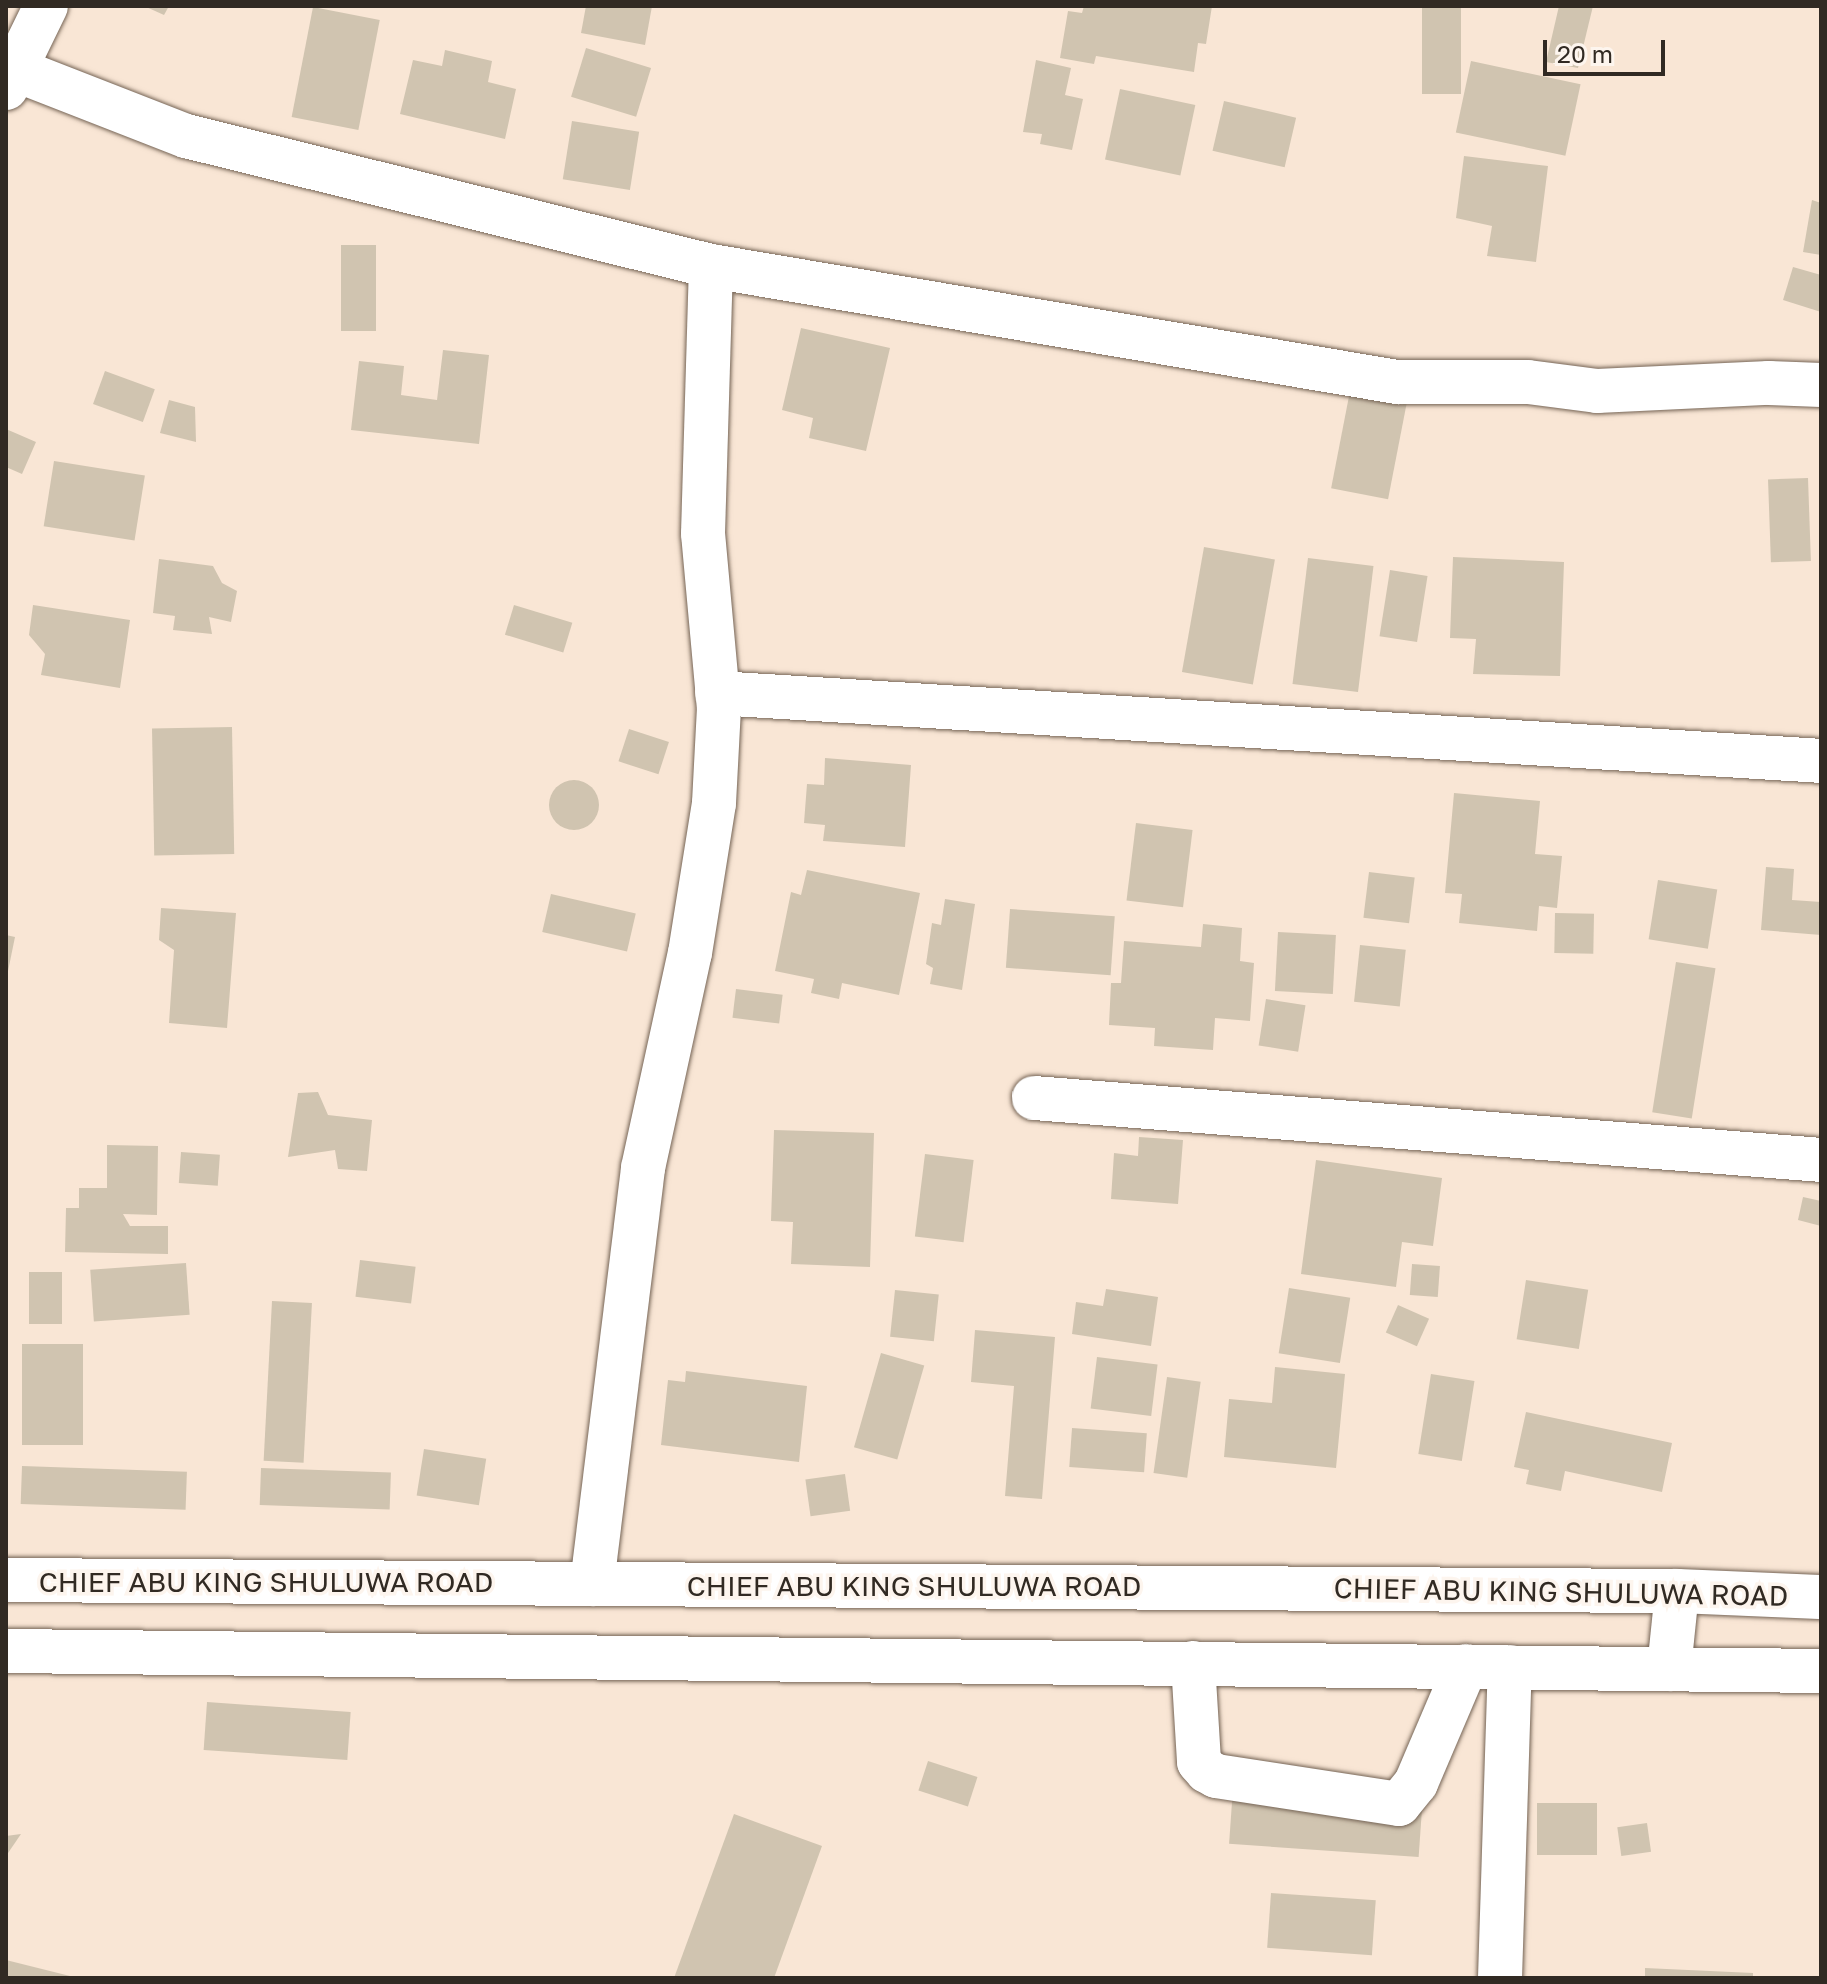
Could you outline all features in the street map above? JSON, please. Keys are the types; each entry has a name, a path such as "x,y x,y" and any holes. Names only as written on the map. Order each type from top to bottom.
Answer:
{"street":[{"path":"46,6 10,78 186,136 711,266 1397,382 1528,382 1597,391 1769,383 1821,385"},
{"path":"592,1584 643,1168 690,953 714,803 717,693 703,534 711,266"},
{"path":"717,693 1821,761"},
{"path":"1034,1098 1821,1160"},
{"name":"CHIEF ABU KING SHULUWA ROAD","path":"6,1580 1677,1591 1821,1597"},
{"path":"1669,1669 1677,1591"},
{"path":"6,1651 1821,1671"},
{"path":"1193,1663 1199,1762 1207,1771 1216,1776 1399,1804 1416,1783 1466,1666"},
{"path":"1500,1978 1510,1667"}],"building":[{"path":"144,6 169,6 164,15"},
{"path":"586,6 652,6 645,45 581,33"},
{"path":"1084,6 1212,6 1206,44 1198,43 1194,72 1096,56 1094,64 1060,58 1068,11 1082,13"},
{"path":"1422,6 1461,6 1461,94 1422,94"},
{"path":"1559,6 1593,6 1578,68 1546,62"},
{"path":"313,7 380,20 358,130 292,117"},
{"path":"586,48 651,68 636,117 571,97"},
{"path":"445,50 492,61 488,82 516,89 505,139 400,114 413,60 442,66"},
{"path":"1036,60 1071,68 1065,95 1083,99 1072,150 1040,144 1042,134 1023,132"},
{"path":"1471,61 1581,84 1565,156 1456,132"},
{"path":"1120,89 1195,105 1180,175 1105,159"},
{"path":"1224,101 1296,118 1285,167 1213,151"},
{"path":"572,121 639,132 630,190 563,179"},
{"path":"1464,156 1548,166 1536,262 1487,256 1492,226 1456,218"},
{"path":"1812,200 1821,203 1821,255 1803,252"},
{"path":"341,245 376,245 376,331 341,331"},
{"path":"1793,267 1821,275 1821,312 1783,300"},
{"path":"801,328 890,348 866,451 809,438 813,418 782,410"},
{"path":"443,350 489,355 479,444 351,430 359,361 404,366 401,395 437,400"},
{"path":"105,371 155,389 143,422 93,404"},
{"path":"1350,391 1407,402 1388,499 1331,488"},
{"path":"169,400 195,407 196,442 160,433"},
{"path":"6,429 36,442 22,474 6,467"},
{"path":"54,461 145,475 135,541 44,526"},
{"path":"1808,478 1811,561 1771,562 1768,479"},
{"path":"1204,547 1275,560 1253,685 1182,672"},
{"path":"1453,557 1564,562 1560,676 1473,674 1476,639 1450,638"},
{"path":"1308,558 1374,566 1358,692 1293,684"},
{"path":"159,559 213,566 222,583 237,591 231,622 209,617 212,634 173,630 175,616 153,613"},
{"path":"1390,570 1428,576 1417,642 1380,636"},
{"path":"33,605 130,620 120,688 41,675 45,654 29,635"},
{"path":"514,605 572,623 563,652 505,635"},
{"path":"232,727 234,854 154,855 152,728"},
{"path":"629,729 669,742 658,774 618,761"},
{"path":"825,758 911,765 905,847 823,841 825,825 804,823 807,784 824,785"},
{"path":"574,780 592,787 599,805 592,823 574,830 556,823 549,805 556,787"},
{"path":"1454,793 1540,801 1535,854 1562,856 1557,908 1539,906 1537,931 1459,923 1462,894 1445,893"},
{"path":"1136,823 1193,830 1183,907 1126,900"},
{"path":"1766,867 1794,869 1792,900 1821,902 1821,935 1761,930"},
{"path":"807,870 920,893 899,995 842,983 839,999 811,993 814,979 775,971 791,892 801,895"},
{"path":"1369,872 1415,878 1409,923 1363,918"},
{"path":"1658,880 1717,889 1708,949 1649,939"},
{"path":"551,894 636,914 627,952 542,932"},
{"path":"945,899 975,904 962,990 930,984 933,968 926,964 932,923 941,925"},
{"path":"161,908 236,913 227,1028 169,1023 174,950 159,940"},
{"path":"1010,909 1115,916 1111,975 1006,968"},
{"path":"1555,913 1594,914 1593,954 1554,953"},
{"path":"1203,924 1242,928 1240,961 1254,963 1250,1021 1215,1018 1213,1050 1154,1046 1155,1028 1109,1025 1111,983 1121,983 1124,941 1201,947"},
{"path":"1278,932 1336,935 1333,994 1275,991"},
{"path":"6,935 15,937 7,976 6,976"},
{"path":"1360,945 1406,950 1400,1006 1354,1002"},
{"path":"1676,962 1716,968 1692,1118 1652,1112"},
{"path":"736,989 783,995 779,1024 732,1018"},
{"path":"1266,999 1306,1005 1298,1052 1259,1045"},
{"path":"318,1092 328,1115 372,1120 367,1171 338,1169 335,1150 288,1157 298,1093"},
{"path":"774,1130 874,1133 870,1267 791,1264 793,1222 771,1221"},
{"path":"1139,1137 1183,1140 1178,1204 1111,1199 1114,1153 1138,1156"},
{"path":"107,1145 158,1146 157,1215 123,1214 130,1226 168,1226 168,1254 65,1252 66,1208 79,1208 79,1188 107,1188"},
{"path":"181,1152 220,1155 218,1186 179,1183"},
{"path":"925,1154 974,1160 964,1242 915,1236"},
{"path":"1316,1160 1442,1178 1433,1246 1402,1242 1396,1287 1301,1274"},
{"path":"1803,1197 1821,1201 1821,1226 1798,1220"},
{"path":"360,1260 416,1267 411,1304 355,1297"},
{"path":"186,1263 190,1315 94,1322 90,1270"},
{"path":"1412,1264 1440,1266 1438,1297 1410,1295"},
{"path":"29,1272 62,1272 62,1324 29,1324"},
{"path":"1526,1280 1588,1290 1579,1349 1517,1339"},
{"path":"1289,1288 1350,1298 1340,1363 1279,1353"},
{"path":"1106,1289 1158,1297 1151,1346 1072,1334 1076,1302 1103,1306"},
{"path":"895,1290 939,1295 934,1341 890,1337"},
{"path":"272,1301 312,1303 304,1463 264,1461"},
{"path":"1398,1305 1429,1319 1417,1346 1386,1332"},
{"path":"975,1330 1055,1337 1042,1499 1005,1496 1014,1386 971,1382"},
{"path":"22,1344 83,1344 83,1445 22,1445"},
{"path":"881,1353 924,1365 897,1460 854,1447"},
{"path":"1097,1357 1158,1364 1151,1416 1091,1409"},
{"path":"1275,1367 1345,1374 1336,1468 1224,1457 1229,1399 1272,1403"},
{"path":"686,1371 807,1386 799,1462 661,1445 668,1380 685,1382"},
{"path":"1431,1374 1474,1381 1462,1461 1418,1454"},
{"path":"1167,1377 1201,1382 1187,1478 1154,1473"},
{"path":"1526,1412 1672,1443 1662,1492 1565,1471 1561,1491 1526,1484 1529,1470 1514,1467"},
{"path":"1072,1428 1147,1433 1144,1472 1069,1467"},
{"path":"424,1449 486,1459 479,1505 417,1495"},
{"path":"22,1466 187,1472 186,1510 21,1504"},
{"path":"261,1468 391,1473 390,1510 260,1505"},
{"path":"845,1474 850,1511 811,1516 805,1480"},
{"path":"207,1702 351,1712 347,1760 204,1750"},
{"path":"928,1761 977,1777 968,1807 918,1790"},
{"path":"1233,1788 1423,1801 1419,1857 1229,1844"},
{"path":"1537,1803 1597,1803 1597,1855 1537,1855"},
{"path":"734,1814 822,1846 774,1978 674,1978"},
{"path":"1647,1823 1651,1852 1621,1856 1617,1827"},
{"path":"21,1834 6,1856 6,1836"},
{"path":"1271,1893 1376,1900 1372,1955 1267,1948"},
{"path":"6,1960 74,1977 74,1978 6,1978"},
{"path":"1645,1968 1753,1973 1753,1978 1645,1978"}]}
